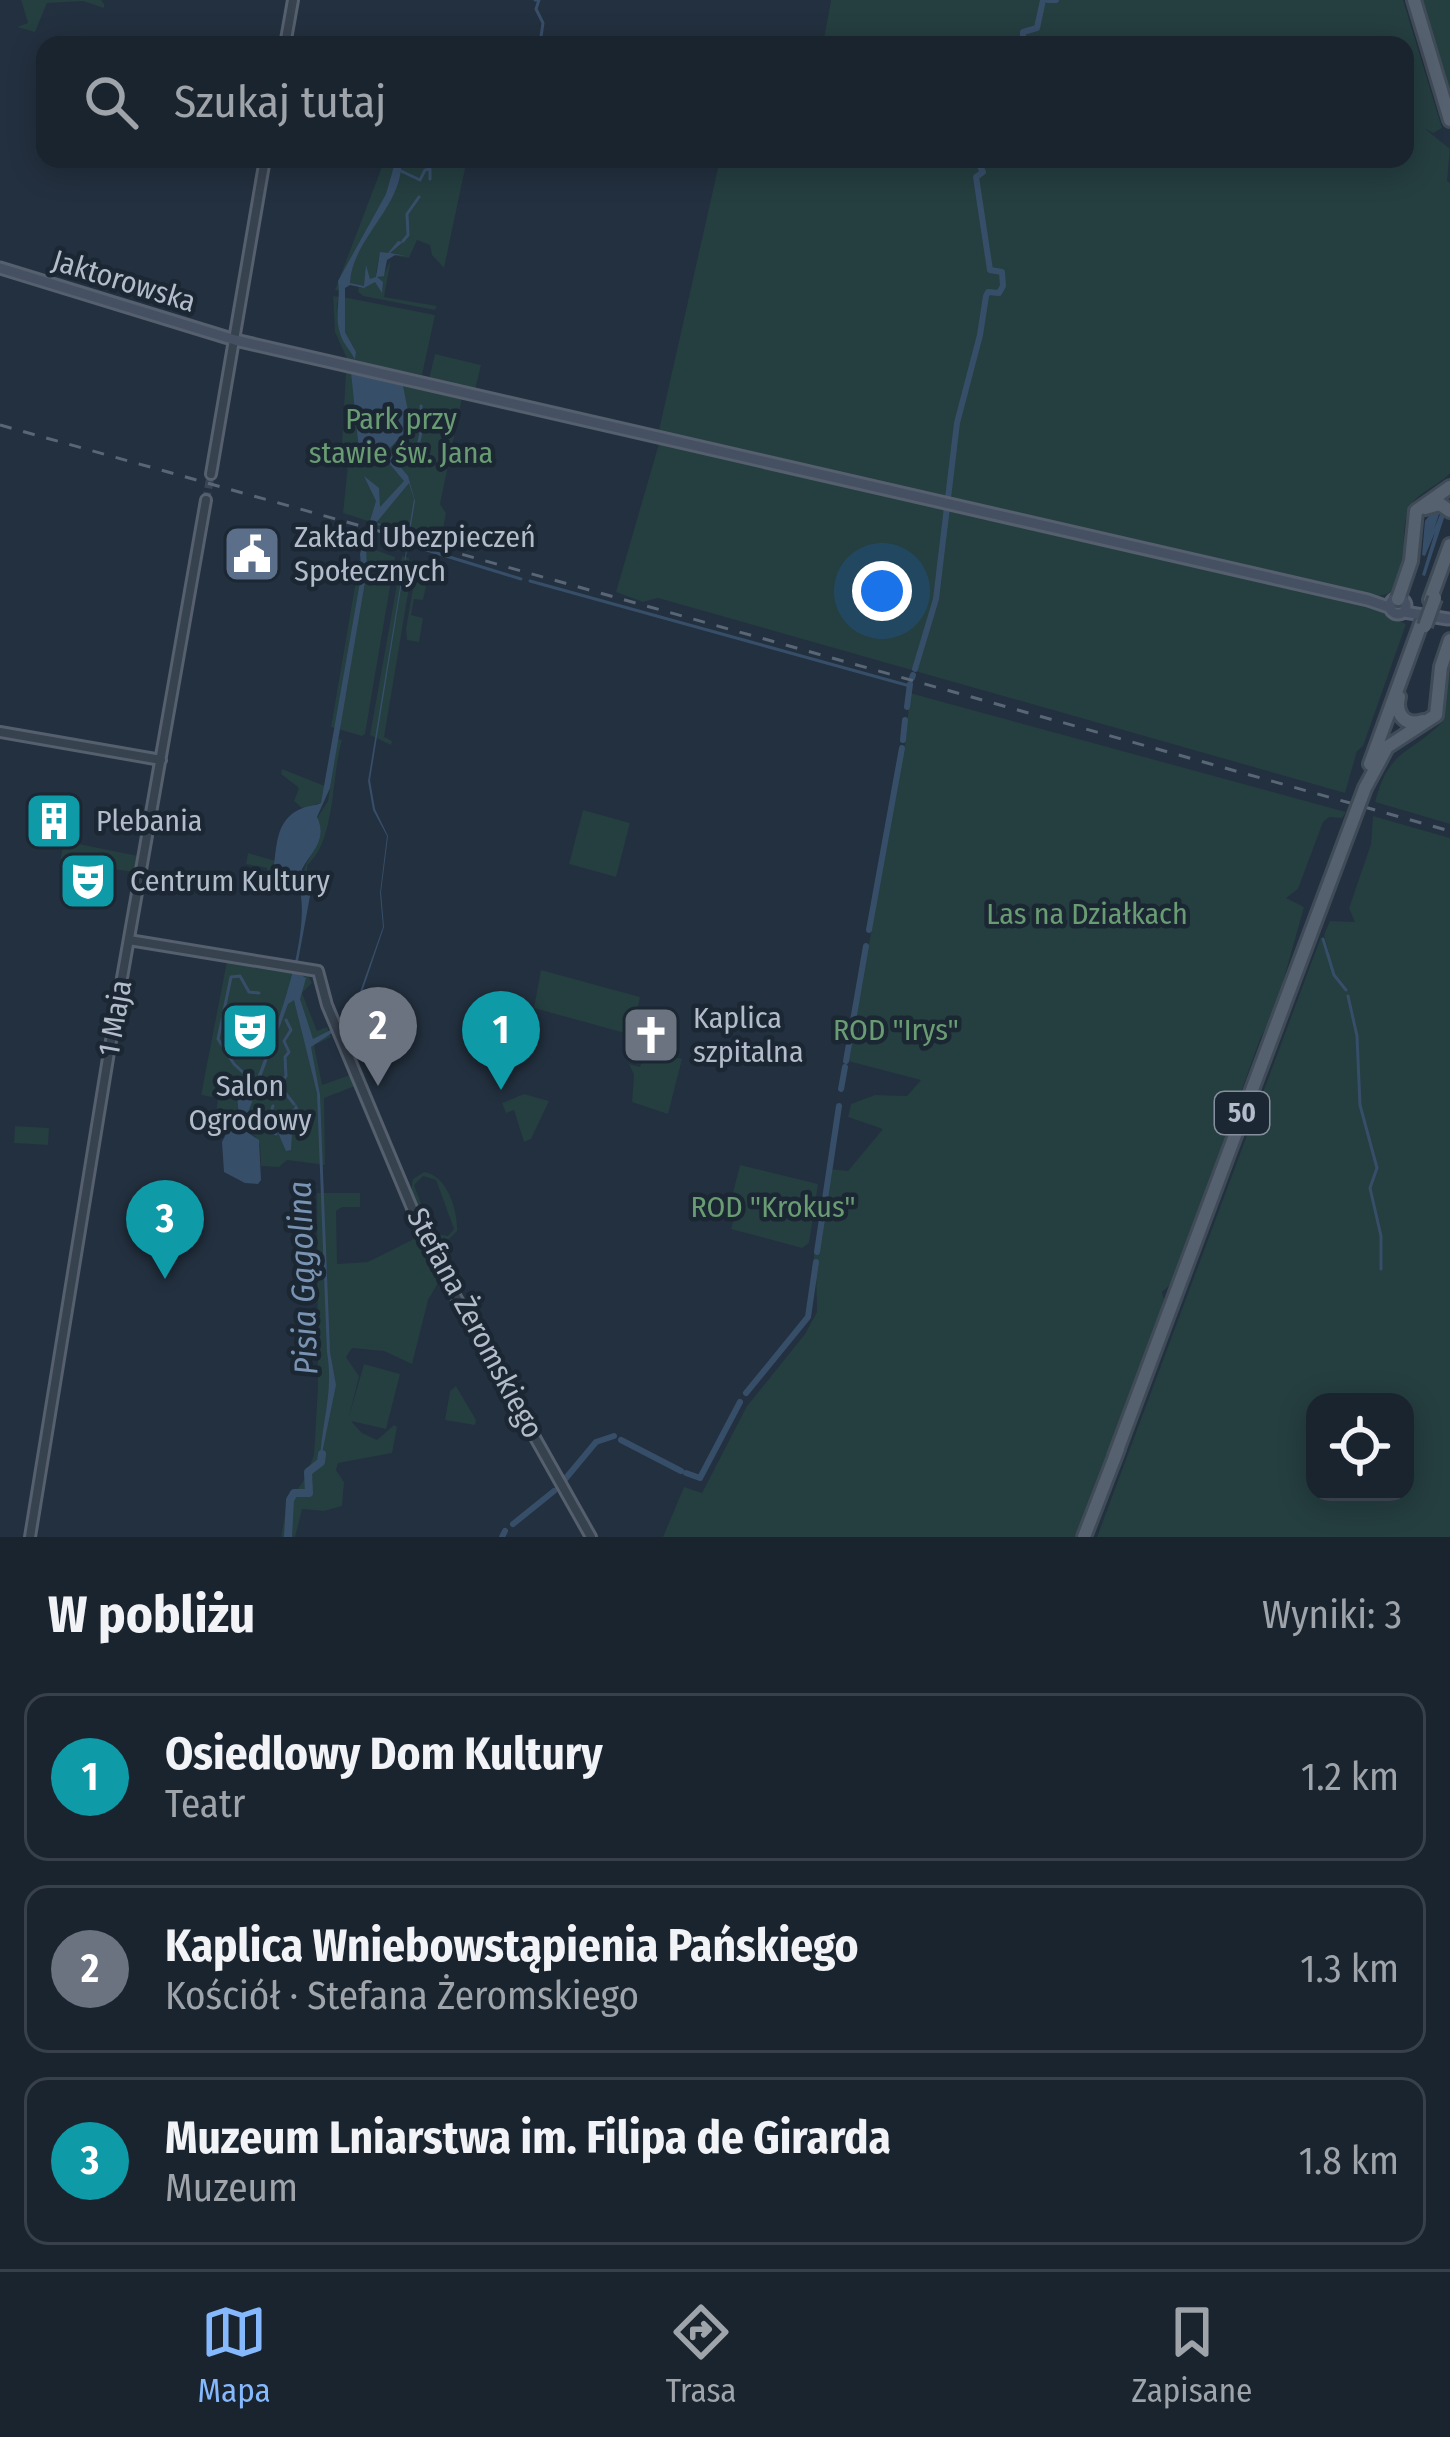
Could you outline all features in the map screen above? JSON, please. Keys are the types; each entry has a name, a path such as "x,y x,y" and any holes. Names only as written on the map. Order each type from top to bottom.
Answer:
{"main road":[{"path":"1414,0 1450,120"},
{"name":"Jaktorowska","path":"0,268 235,340 1399,604 1449,620"},
{"path":"1399,604 1410,566 1417,509 1450,487"},
{"path":"1399,604 1421,512 1434,504 1450,511"},
{"name":"50","path":"1433,599 1450,545"},
{"name":"50","path":"1084,1537 1450,558"},
{"path":"1403,684 1399,712 1406,721 1422,722 1432,712 1449,620"},
{"name":"50","path":"1363,787 1423,625"},
{"path":"1363,787 1387,747 1436,715 1449,644"}],"street":[{"path":"287,36 293,0"},
{"path":"211,474 264,168"},
{"name":"1 Maja","path":"30,1537 206,500"},
{"path":"0,732 160,760"},
{"name":"Stefana Żeromskiego","path":"129,940 318,971 317,980 430,1251 591,1537"}],"green space":[{"path":"21,0 101,0 104,8 83,1 47,3 35,32 17,27 28,23"},
{"path":"831,0 1403,0 1414,36 825,36"},
{"path":"1422,0 1450,0 1450,94"},
{"path":"1414,36 1442,128 1433,133 1424,128 1450,149 1450,473 1408,511 1403,572 1391,592 1353,595 659,430 718,168 1414,168"},
{"path":"382,168 394,168 380,209 340,291 335,290"},
{"path":"399,168 465,168 444,268 430,245 417,240 409,258 380,253 376,273 384,275 391,259 384,297 437,306 435,310 363,296 350,283 358,253"},
{"path":"333,296 339,297 338,322 355,360 356,352 345,332 343,297 435,315 422,375 348,361 335,332"},
{"path":"435,354 481,365 475,390 429,379"},
{"name":"Park przy stawie św. Jana","path":"349,370 462,398 440,504 446,513 440,544 367,526 368,521 343,513 350,445 342,444"},
{"path":"660,440 1360,602 1406,624 1345,793 658,598 643,602 616,592"},
{"path":"362,545 395,557 362,736 331,727"},
{"path":"402,556 409,558 410,581 384,737 391,745 370,735"},
{"path":"417,565 418,579 427,581 423,600 414,599 411,615 423,618 419,642 407,640 406,629"},
{"path":"1450,664 1450,824 1375,802 1394,762 1442,722"},
{"name":"Las na Działkach","path":"910,693 1346,812 1342,818 1329,817 1323,822 1298,889 1286,898 1304,907 1274,1014 1260,1039 1179,1265 1162,1292 1157,1327 1078,1537 663,1537 684,1487 702,1493 747,1406 817,1312 816,1268 812,1268 828,1169 848,1171 883,1129 848,1117 851,1104 875,1095 907,1096 921,1080 848,1061"},
{"path":"338,739 342,740 328,824 307,865 307,880 263,896 267,868 246,864 248,853 276,861 270,889 303,878 307,862 320,834 317,818 328,801"},
{"path":"282,769 325,786 321,803 302,808 294,801 299,788 281,774"},
{"path":"583,810 630,823 616,877 569,864"},
{"path":"1373,816 1450,838 1450,1537 1097,1537 1321,937 1329,953 1324,935 1330,921 1355,922 1349,908 1371,844"},
{"path":"64,841 138,856 135,872 60,862"},
{"path":"227,961 308,976 312,983 302,993 317,1031 327,1027 331,1037 314,1045 322,1085 350,1075 355,1086 324,1098 325,1165 287,1160 279,1167 261,1166 255,1136 231,1128 197,1128 198,1113 216,1115 218,1098 201,1095"},
{"path":"541,970 640,997 632,1035 534,1008"},
{"path":"645,1050 682,1059 668,1114 632,1102 634,1075 629,1064 640,1067"},
{"path":"524,1094 549,1101 531,1139 524,1142 514,1110 506,1113 502,1103"},
{"path":"15,1126 49,1128 48,1145 14,1143"},
{"name":"ROD \"Krokus\"","path":"740,1165 818,1184 809,1243 802,1248 731,1229 736,1211 729,1209"},
{"path":"424,1172 432,1175 450,1195 457,1231 447,1241 431,1234 419,1218 412,1198 413,1179","holes":["423,1176 436,1180 454,1229 448,1236 432,1233 414,1185"]},
{"path":"317,1193 360,1193 360,1207 336,1211 337,1264 368,1262 416,1238 438,1283 428,1300 412,1364 384,1351 352,1348 346,1357 359,1376 349,1417 364,1364 400,1374 386,1429 351,1421 377,1440 397,1427 392,1453 338,1463 336,1470 344,1482 342,1506 324,1511 302,1509 295,1537 281,1537 287,1504 314,1455"},
{"path":"456,1386 475,1425 445,1420 450,1391"}],"water":[{"path":"393,168 400,168 395,191 359,251 350,283 364,286 366,265 370,279 376,277 380,252 388,253 398,241 403,242 390,253 406,256 387,260 384,276 377,277 383,282 382,293 375,282 364,288 345,288 345,332 356,352 355,360 338,326 338,281 386,194"},
{"path":"351,372 403,386 411,426 387,451 408,476 415,501 370,780 375,809 388,836 381,892 384,927 353,1019 311,1047 320,1095 330,1352 336,1385 320,1463 329,1382 317,1093 294,1000 288,1004 242,1129 259,1140 258,1184 224,1172 222,1142 229,1128 240,1129 237,1094 253,1088 297,952 301,898 296,877 269,887 284,822 303,808 321,803 362,571 360,554 376,501 364,476 379,488 380,507 404,481 382,455 365,455 359,450","holes":["409,483 414,499 409,529 376,523","375,525 409,533 368,781 373,810 387,836 380,893 383,927 350,1020 313,1039 300,999 306,978 296,972 310,896 302,869 320,838 317,817 330,788 367,570 366,547"]},
{"path":"1440,511 1434,529 1441,512 1445,515 1425,576 1435,532 1422,555 1425,521 1432,512"},
{"path":"296,1104 301,1114 291,1150 286,1151 276,1128"}],"waterway":[{"path":"539,0 541,36"},
{"path":"1023,36 1037,28 1043,0"},
{"path":"1048,0 1056,0"},
{"path":"948,498 957,423 986,296 999,293 1003,286 1002,272 990,270 976,177 983,172 981,168"},
{"path":"401,171 420,180 430,169 430,179"},
{"path":"403,241 408,235 407,214 419,197"},
{"path":"414,464 422,428 421,406"},
{"path":"915,669 936,599 947,507"},
{"path":"420,548 521,579"},
{"path":"530,581 910,686"},
{"path":"907,707 910,684"},
{"path":"903,740 905,720"},
{"path":"869,930 902,748"},
{"path":"1323,939 1334,975 1346,990"},
{"path":"846,1061 866,946"},
{"path":"248,1077 218,1039 231,977 240,976 249,992 259,993"},
{"path":"1348,996 1357,1036 1360,1105 1377,1168 1370,1188 1381,1236 1381,1269"},
{"path":"286,1020 291,1030 284,1041 289,1052 286,1076 279,1085 294,1104"},
{"path":"841,1089 845,1067"},
{"path":"273,1106 266,1127 276,1134"},
{"path":"817,1252 839,1106"},
{"path":"746,1393 808,1317 816,1262"},
{"path":"686,1473 700,1478 740,1402"},
{"path":"566,1478 596,1442 614,1436"},
{"path":"621,1440 681,1471"},
{"name":"Pisia Gągolina","path":"288,1537 290,1500 294,1493 309,1493 308,1472 321,1462 322,1454"},
{"path":"513,1524 554,1491"},
{"path":"502,1537 505,1531"}],"tunnel":[{"path":"206,500 211,474"}],"railway":[{"path":"0,425 1450,831"}],"place":[{"name":"Zakład Ubezpieczeń Społecznych","path":"252,554"},
{"name":"Plebania","path":"54,821"},
{"name":"Centrum Kultury","path":"88,881"},
{"name":"Salon Ogrodowy","path":"250,1031"},
{"name":"Kaplica szpitalna","path":"651,1035"},
{"name":"Kaplica Wniebowstąpienia Pańskiego","path":"378,1086"},
{"name":"Osiedlowy Dom Kultury","path":"501,1090"},
{"name":"Muzeum Lniarstwa im. Filipa de Girarda","path":"165,1279"}],"park label":[{"name":"ROD \"Irys\"","path":"896,1030"}]}
